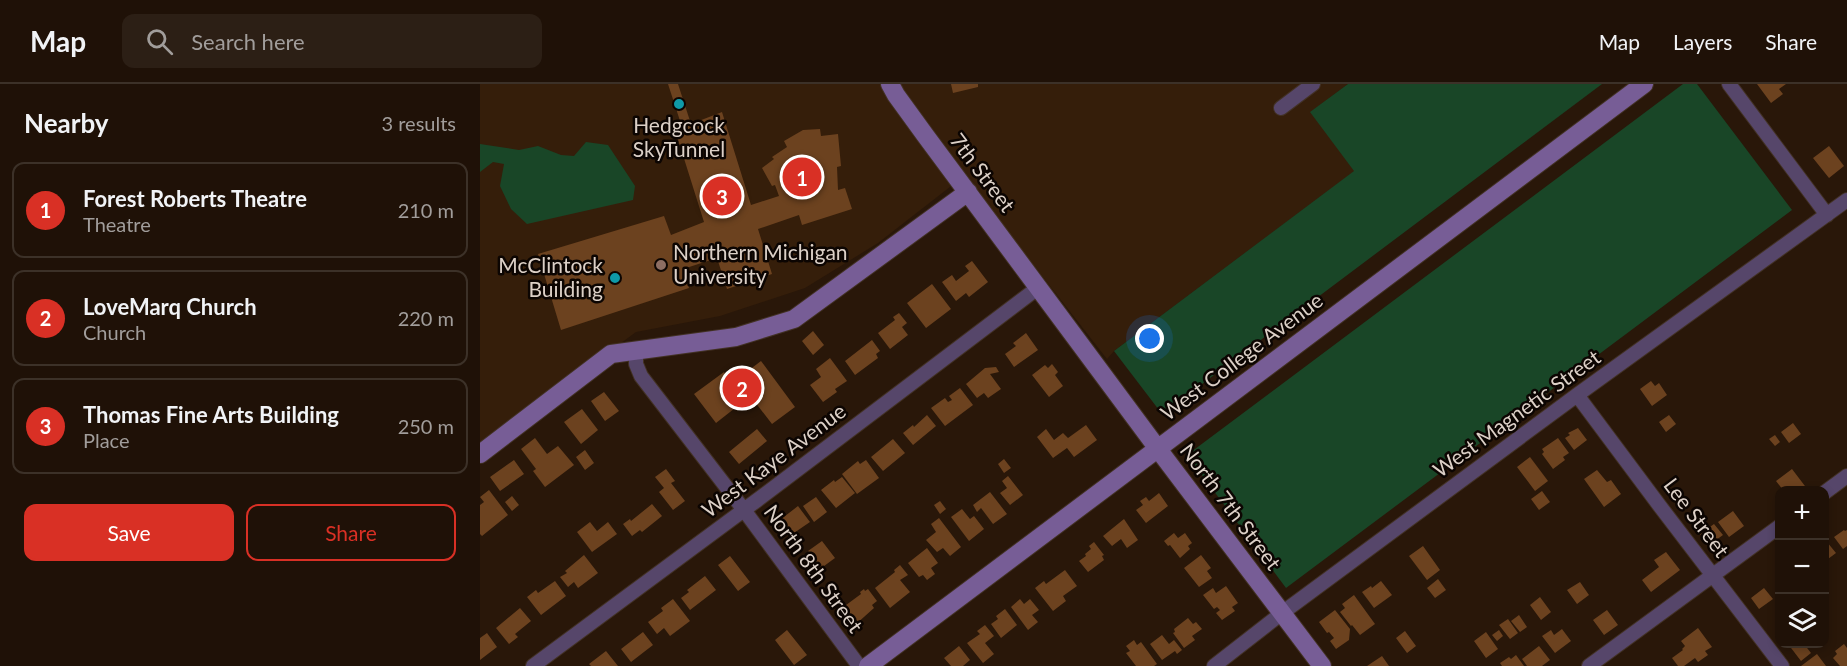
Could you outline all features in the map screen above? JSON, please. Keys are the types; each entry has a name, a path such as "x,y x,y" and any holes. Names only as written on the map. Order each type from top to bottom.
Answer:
{"street":[{"name":"7th Street","path":"890,84 925,135 1039,287"},
{"path":"1281,108 1313,84"},
{"name":"West College Avenue","path":"868,666 1644,84"},
{"path":"1729,84 1827,215"},
{"path":"480,454 611,354 736,338 794,319 968,192"},
{"name":"West Magnetic Street","path":"1214,666 1578,395 1847,200"},
{"name":"North 7th Street","path":"1039,287 1322,666"},
{"name":"West Kaye Avenue","path":"534,666 1039,287"},
{"name":"North 8th Street","path":"636,350 636,364 641,376 744,510 859,666"},
{"name":"Lee Street","path":"1578,395 1782,666"},
{"path":"1829,489 1847,476"},
{"path":"1589,666 1775,529"}],"shaded area":[{"name":"Northern Michigan University","path":"480,84 1348,84 1311,112 1355,171 1114,351 1107,359 964,176 878,243 805,288 720,316 636,332 480,447"}],"green space":[{"path":"1348,84 1602,84 1162,414 1114,351 1354,171 1310,112"},
{"path":"1683,84 1697,84 1792,210 1286,588 1187,455"},
{"path":"586,142 608,145 635,186 633,200 527,224 511,209 500,186 504,164 493,162 480,172 480,144 519,150 538,146 561,155 574,156"}],"building":[{"path":"668,84 678,84 691,124 722,112 751,205 779,196 775,185 772,186 762,168 774,159 772,157 787,147 784,141 803,130 820,129 821,136 838,134 841,166 837,167 838,190 845,188 852,209 802,225 799,215 758,229 772,274 727,289 717,258 683,269 689,288 561,330 538,254 664,216 671,235 704,222 675,130 682,127"},
{"path":"951,84 978,84 978,87 953,93"},
{"path":"1757,84 1786,84 1779,89 1783,94 1771,103"},
{"path":"1829,146 1844,166 1829,178 1813,158"},
{"path":"972,261 988,282 969,297 966,293 956,301 942,282 952,275 956,281 969,271 965,266"},
{"path":"932,284 951,309 926,328 907,303"},
{"path":"899,313 907,323 902,327 908,335 890,349 878,333 895,320 893,317"},
{"path":"813,331 824,345 813,355 802,341"},
{"path":"1026,333 1038,350 1014,367 1005,354 1016,346 1013,343"},
{"path":"872,340 880,351 876,354 878,358 855,375 845,361"},
{"path":"830,358 847,381 835,389 837,392 823,402 810,385 821,377 816,369"},
{"path":"761,361 795,407 772,424 748,393 743,398 744,401 716,423 694,394 724,372 732,383"},
{"path":"1052,364 1058,372 1055,375 1063,386 1049,397 1032,375 1045,365 1048,368"},
{"path":"996,367 999,372 990,374 1001,389 988,398 984,393 977,398 966,384 985,368"},
{"path":"1651,381 1655,386 1659,383 1667,395 1652,406 1640,389"},
{"path":"960,388 973,405 945,426 931,408 945,398 948,402 952,400 949,396"},
{"path":"604,392 619,411 605,421 591,401"},
{"path":"582,409 598,430 581,444 564,422"},
{"path":"927,415 936,426 913,445 903,433"},
{"path":"1669,415 1676,424 1666,432 1659,422"},
{"path":"1793,423 1801,434 1789,443 1781,432"},
{"path":"1086,425 1097,440 1074,457 1067,448 1053,458 1037,437 1046,429 1054,440 1063,433 1068,438"},
{"path":"1578,428 1587,440 1574,450 1565,438 1570,435 1568,433"},
{"path":"757,429 767,441 739,464 729,452"},
{"path":"1775,435 1780,442 1775,446 1769,439"},
{"path":"535,438 547,454 558,446 574,465 545,487 533,471 536,469 521,449"},
{"path":"1558,438 1569,453 1563,457 1565,460 1553,469 1542,454 1544,452 1542,449"},
{"path":"893,439 905,453 883,471 871,457"},
{"path":"585,450 594,463 585,470 576,457"},
{"path":"1530,457 1548,481 1535,491 1517,467"},
{"path":"1004,459 1011,468 1004,473 998,464"},
{"path":"514,460 524,474 500,491 490,477"},
{"path":"866,460 879,478 857,494 842,474 858,461 860,464"},
{"path":"666,469 675,481 671,483 685,501 673,510 659,492 664,488 655,477"},
{"path":"1792,469 1805,486 1780,486 1776,481"},
{"path":"1597,470 1607,482 1611,480 1621,494 1604,507 1584,479"},
{"path":"1008,476 1023,495 1010,505 1000,493 1007,488 1002,481"},
{"path":"842,477 855,493 836,508 821,490"},
{"path":"489,490 508,515 482,536 480,534 480,505 484,502 480,497"},
{"path":"1542,491 1550,502 1539,510 1531,499"},
{"path":"990,492 1007,514 993,524 981,508 977,512 973,505"},
{"path":"1159,493 1168,506 1146,523 1136,510 1143,505 1140,501 1146,497 1149,501"},
{"path":"512,496 519,505 512,511 505,502"},
{"path":"816,497 827,512 814,522 803,506"},
{"path":"940,501 946,509 940,514 934,505"},
{"path":"652,504 662,516 642,532 640,530 632,536 623,524 630,519 631,521"},
{"path":"798,506 810,522 791,535 780,520"},
{"path":"962,509 970,519 974,516 984,529 969,541 951,517"},
{"path":"1733,511 1744,526 1729,537 1718,522"},
{"path":"939,518 961,547 950,556 943,548 937,552 926,540 936,532 931,524"},
{"path":"1124,519 1138,540 1127,548 1121,539 1112,546 1103,536"},
{"path":"590,522 597,531 608,522 617,534 592,552 577,532"},
{"path":"1714,524 1723,535 1709,545 1700,534"},
{"path":"1847,530 1847,546 1843,549 1834,537"},
{"path":"1174,533 1178,538 1185,533 1192,543 1188,546 1190,549 1180,558 1164,541"},
{"path":"822,541 835,558 820,569 808,551"},
{"path":"1094,542 1104,555 1102,556 1104,560 1088,572 1079,561 1086,556 1085,554 1091,549 1089,546"},
{"path":"1829,544 1836,553 1829,558"},
{"path":"1423,546 1440,570 1427,580 1409,556"},
{"path":"927,548 938,563 931,568 935,574 927,580 923,575 919,577 908,563"},
{"path":"1666,552 1680,570 1651,592 1642,580 1659,567 1654,560"},
{"path":"584,555 598,573 578,588 574,582 568,587 560,577"},
{"path":"1201,555 1211,568 1207,571 1212,578 1199,587 1184,568"},
{"path":"730,556 750,582 738,591 718,565"},
{"path":"900,565 908,575 900,580 910,592 890,608 875,588"},
{"path":"1065,570 1077,586 1063,596 1066,601 1053,611 1035,588 1044,581 1046,584"},
{"path":"705,576 716,590 690,610 681,598 689,592 687,590"},
{"path":"1438,579 1446,590 1435,598 1427,588"},
{"path":"555,581 566,596 541,615 527,597 536,590 538,593"},
{"path":"1381,581 1392,595 1374,608 1362,592"},
{"path":"1580,582 1589,595 1577,604 1567,590"},
{"path":"1226,586 1238,603 1232,607 1235,611 1222,620 1216,613 1220,610 1217,607 1214,609 1203,595 1213,588 1216,593"},
{"path":"1764,588 1773,599 1759,609 1751,598"},
{"path":"864,589 865,591 868,589 877,601 872,605 874,608 855,625 842,608 861,594 860,592"},
{"path":"1354,595 1375,624 1360,635 1340,612 1345,608 1342,604"},
{"path":"1540,597 1551,612 1541,620 1530,605"},
{"path":"673,599 690,621 670,636 664,628 657,634 648,622 663,611 661,608"},
{"path":"1020,599 1024,604 1030,599 1039,610 1032,615 1038,622 1028,630 1011,607"},
{"path":"520,608 531,621 515,634 518,637 509,644 496,628"},
{"path":"1005,609 1017,625 1001,638 991,624 998,619 996,616"},
{"path":"1335,610 1350,629 1349,640 1336,649 1330,641 1334,638 1319,622"},
{"path":"1607,610 1618,625 1604,635 1593,620"},
{"path":"1519,615 1527,627 1520,632 1511,621"},
{"path":"1188,618 1202,629 1192,636 1195,640 1184,648 1173,633 1174,629"},
{"path":"1508,619 1518,633 1510,639 1499,625"},
{"path":"985,625 994,636 985,643 994,654 983,663 967,643 980,634 977,631"},
{"path":"1698,628 1712,647 1705,651 1708,655 1698,662 1695,658 1684,666 1678,666 1672,658 1683,650 1685,646 1681,641"},
{"path":"1562,629 1571,641 1555,653 1542,636 1551,630 1554,635"},
{"path":"787,630 807,655 794,665 775,640"},
{"path":"1499,630 1503,636 1497,641 1492,635"},
{"path":"1405,631 1416,646 1407,653 1396,638"},
{"path":"643,632 653,645 631,662 621,649"},
{"path":"1486,632 1498,649 1486,658 1474,641"},
{"path":"487,633 497,647 480,660 480,638"},
{"path":"1162,635 1169,644 1174,640 1182,650 1177,654 1175,651 1162,660 1150,644"},
{"path":"1134,640 1137,645 1141,642 1157,664 1136,666 1126,653 1130,651 1126,646"},
{"path":"1844,644 1847,648 1847,666 1840,666 1833,658 1837,654 1835,651"},
{"path":"959,646 970,660 963,666 951,666 944,658"},
{"path":"1539,646 1550,660 1542,666 1527,666 1522,659"},
{"path":"1791,648 1807,648 1811,653 1801,661"},
{"path":"606,651 618,666 591,666 589,664"},
{"path":"1817,654 1826,666 1801,666"},
{"path":"1516,655 1524,666 1502,666 1500,663 1509,657 1511,659"},
{"path":"1382,656 1389,666 1367,666"}],"place":[{"name":"Hedgcock SkyTunnel","path":"679,104"},
{"name":"Forest Roberts Theatre","path":"802,177"},
{"name":"Thomas Fine Arts Building","path":"722,196"},
{"name":"Northern Michigan University","path":"661,265"},
{"name":"McClintock Building","path":"615,278"},
{"name":"LoveMarq Church","path":"742,388"}]}
